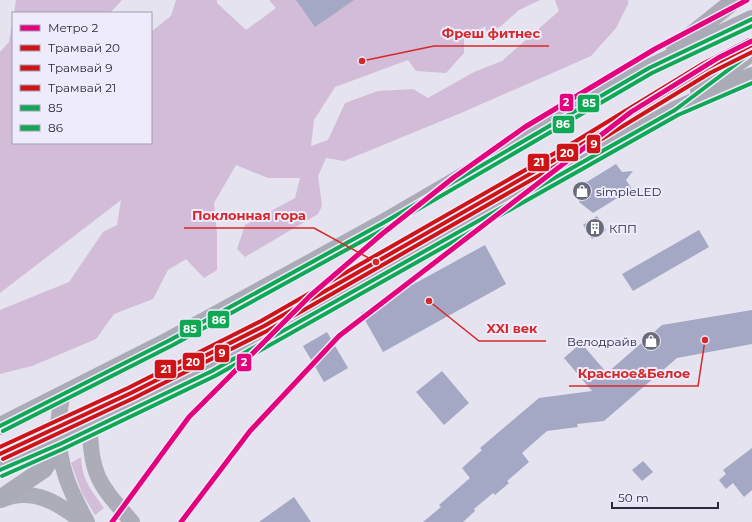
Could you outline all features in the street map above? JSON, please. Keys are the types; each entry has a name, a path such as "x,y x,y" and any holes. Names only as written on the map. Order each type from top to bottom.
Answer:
{"main road":[{"path":"649,68 735,0"},
{"path":"2,425 170,340 383,224 649,68 752,19"},
{"path":"675,110 752,52"},
{"path":"0,470 90,430 212,371 675,110 752,76"},
{"path":"62,395 58,427 64,474 76,502 87,522"},
{"path":"90,430 91,460 95,472 105,491 132,522"},
{"path":"0,500 44,469 60,444"},
{"path":"0,500 9,496 27,494 45,497 61,506 83,522"}],"shaded area":[{"path":"16,0 122,0 111,12 14,12"},
{"path":"176,0 217,0 217,3 246,30 276,8 269,0 540,0 519,10 501,26 487,33 485,26 464,39 464,53 446,73 416,71 408,60 335,87 314,120 311,146 328,140 345,103 378,91 413,89 428,98 474,72 502,61 559,11 555,0 628,0 628,4 616,28 591,56 461,113 344,161 326,158 318,176 322,206 318,214 245,257 237,249 245,225 295,198 300,178 268,178 236,165 214,203 217,234 217,270 204,278 186,259 168,270 153,299 114,314 96,339 32,366 0,374 0,310 69,282 103,232 117,225 121,200 0,293 0,52 9,42 12,24 12,144 152,144 152,31 171,16"},
{"path":"81,457 85,478 91,490 104,508 95,515 82,493 71,463"}],"building":[{"path":"296,0 354,0 315,27"},
{"path":"616,164 622,172 633,171 626,180 632,189 593,213 579,202 582,197 577,188"},
{"name":"КПП","path":"597,216 606,230 592,239 583,225"},
{"path":"699,230 709,247 633,291 622,274"},
{"path":"485,245 506,284 383,352 361,313"},
{"path":"752,310 752,344 677,358 604,421 577,424 578,427 547,431 522,453 529,462 507,481 509,483 495,495 493,493 474,509 475,511 463,522 423,522 441,507 439,505 470,478 462,468 482,450 480,448 539,398 592,391 564,358 581,343 607,373 662,325"},
{"path":"327,332 348,368 324,382 303,346"},
{"path":"442,371 469,403 444,425 416,392"},
{"path":"752,448 752,490 744,497 733,483 726,489 719,480 726,474 723,470"},
{"path":"643,461 653,472 642,481 632,470"},
{"path":"294,497 311,522 259,522"}],"metro line":[{"name":"2","path":"112,522 189,417 311,295 382,234 453,178 525,127 655,49 747,0"},
{"name":"2","path":"181,522 250,431 339,336 631,112 718,58 752,41"}],"tram line":[{"name":"21","path":"0,447 128,388 261,321 576,141 704,63 749,40"},
{"name":"20","path":"0,454 131,393 264,326 579,146 707,68 752,45"},
{"name":"9","path":"3,459 134,398 267,331 582,151 710,73 752,52"}],"transit line":[{"name":"85","path":"0,426 170,340 383,223 649,68 752,19"},
{"name":"86","path":"3,431 173,345 386,228 652,73 752,26"},
{"name":"85","path":"0,470 60,444 212,371 675,110 752,52"},
{"name":"86","path":"2,476 63,449 215,376 678,115 752,83"}],"place":[{"name":"Фреш фитнес","path":"362,61"},
{"name":"simpleLED","path":"582,191"},
{"name":"КПП","path":"595,228"},
{"name":"Поклонная гора","path":"376,262"},
{"name":"XXI век","path":"429,301"},
{"name":"Красное&Белое","path":"705,340"},
{"name":"Велодрайв","path":"651,341"}]}
